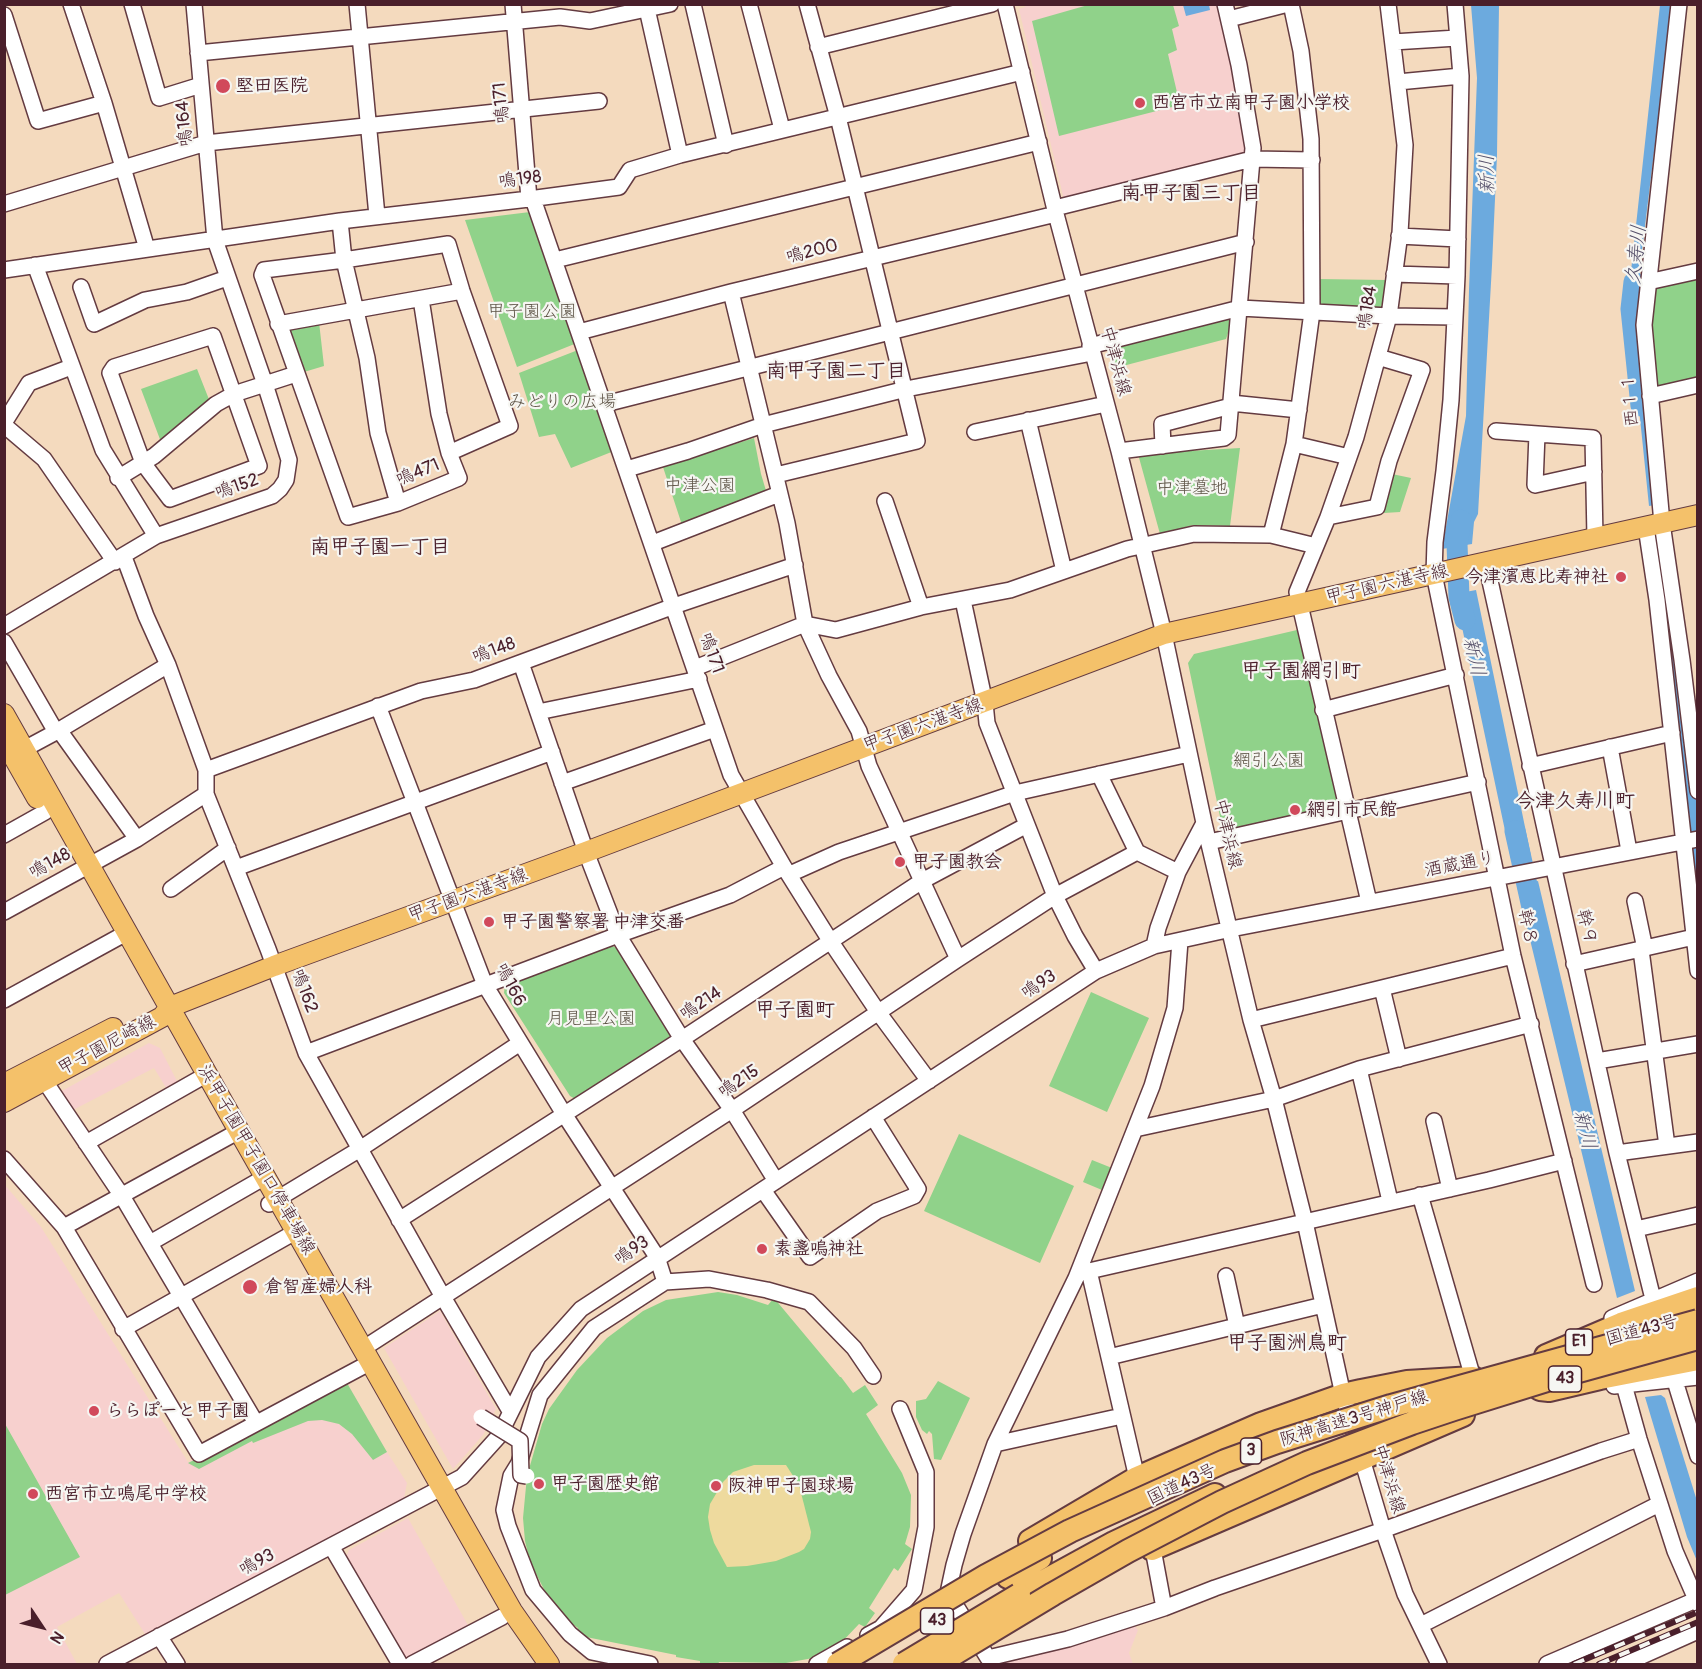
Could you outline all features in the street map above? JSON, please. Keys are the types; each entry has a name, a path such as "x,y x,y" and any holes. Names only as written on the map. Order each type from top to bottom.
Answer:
{"highway":[{"name":"E1","path":"1536,1360 1635,1318 1698,1298"},
{"name":"国道43号","path":"1635,1318 1698,1316"},
{"name":"阪神高速3号神戸線","path":"836,1665 986,1576 1070,1531 1225,1461 1287,1438 1391,1406 1698,1321"},
{"name":"阪神高速3号神戸線","path":"937,1665 1128,1551 1222,1502 1307,1463 1454,1409 1550,1379 1698,1338"},
{"name":"国道43号","path":"867,1665 1014,1586 1086,1557 1188,1507 1498,1400 1541,1389 1646,1373 1698,1343"},
{"path":"1646,1373 1698,1359"},
{"name":"43","path":"1473,1378 1536,1360"},
{"path":"836,1665 1022,1546 1137,1478 1261,1424 1345,1404 1407,1382 1473,1378"},
{"name":"国道43号","path":"904,1665 1076,1538 1138,1504 1345,1404"},
{"path":"953,1665 1103,1575 1359,1449"}],"main road":[{"name":"甲子園六湛寺線","path":"162,1010 274,966 586,852 1164,634 1698,515"},
{"name":"浜甲子園甲子園口停車場線","path":"4,714 12,751 45,812 85,868"},
{"name":"浜甲子園甲子園口停車場線","path":"12,751 85,868 197,1080 234,1134"},
{"name":"浜甲子園甲子園口停車場線","path":"162,1010 365,1359 437,1490 502,1617 533,1665"},
{"name":"甲子園尼崎線","path":"4,1102 162,1010"},
{"name":"甲子園尼崎線","path":"4,1084 162,1010"},
{"name":"浜甲子園甲子園口停車場線","path":"437,1490 512,1611 549,1665"}],"street":[{"path":"4,6 11,4"},
{"path":"71,4 104,103 147,249"},
{"path":"132,4 159,98 201,85"},
{"name":"鳴164","path":"194,4 215,240"},
{"path":"357,4 377,216"},
{"name":"鳴171","path":"513,4 531,199 555,260 731,775 831,942 878,1012 929,1081"},
{"path":"693,4 726,145"},
{"path":"749,4 782,129"},
{"path":"776,475 917,441 838,117 807,4"},
{"path":"818,47 992,4"},
{"name":"中津浜線","path":"1005,4 1055,211 1119,451 1140,545 1164,634 1204,823 1251,1020 1274,1099 1305,1222 1345,1404 1405,1594 1439,1665"},
{"path":"1119,451 1224,438 1228,435 1253,148 1239,65 1227,12 1290,4 1301,51 1312,160 1312,312 1294,444 1271,535"},
{"name":"鳴184","path":"1298,605 1297,592 1328,517 1349,457 1389,316 1399,236 1405,145 1388,4"},
{"name":"幹８","path":"1455,4 1461,76 1457,276 1451,400 1435,542 1456,675 1478,782 1503,876 1513,956 1594,1284"},
{"name":"西１１","path":"1679,4 1644,325 1650,396 1654,525 1690,658 1698,791"},
{"path":"198,53 560,17 590,21 657,6 680,155"},
{"path":"4,15 38,121 104,103"},
{"path":"1393,42 1457,38"},
{"name":"鳴198","path":"5,270 340,221 619,187 630,170 680,155 1022,72"},
{"path":"1398,82 1461,76"},
{"path":"4,204 206,143 599,101"},
{"path":"555,260 1039,142"},
{"name":"鳴200","path":"579,332 1252,159 1312,160"},
{"path":"340,221 344,260 367,358 378,433 398,503"},
{"path":"1399,236 1458,238"},
{"name":"鳴152","path":"4,626 156,536 272,496 284,485 289,460 215,240"},
{"path":"605,404 1246,242"},
{"name":"鳴471","path":"448,244 462,291 510,426 449,453 459,478 398,503 348,517 278,324 262,275 264,270 448,244"},
{"path":"35,266 103,450 118,478 156,536"},
{"path":"1648,282 1698,271"},
{"path":"1394,274 1457,276"},
{"path":"81,287 94,324 145,300 187,292 227,278"},
{"path":"278,324 462,291"},
{"path":"731,292 776,475 805,624 829,676 859,731 869,766 958,959"},
{"path":"421,299 439,414 449,453"},
{"path":"627,469 688,451 763,424 906,389 1091,350 1240,308 1389,316 1455,316"},
{"path":"213,336 259,466 171,499 143,463 110,373 114,367 213,336"},
{"path":"1328,517 1377,507 1389,460 1422,370 1378,357"},
{"path":"4,424 29,383 71,367"},
{"path":"118,478 154,456 216,404 234,394 296,374"},
{"path":"1650,396 1698,385"},
{"path":"975,432 1106,404"},
{"path":"1163,446 1162,424 1231,405 1299,411"},
{"path":"1028,420 1064,571"},
{"name":"鳴162","path":"4,424 44,459 119,559 168,665 206,771 206,794 306,1053 399,1220 510,1411"},
{"path":"1496,431 1593,438 1595,538"},
{"path":"1537,434 1535,485 1594,472"},
{"path":"1294,444 1349,457"},
{"path":"653,543 779,494"},
{"path":"885,501 921,607"},
{"path":"1654,525 1657,600 1672,733 1691,840 1694,937 1698,971"},
{"path":"538,712 697,673 805,624 836,630 921,607 1010,590 1140,545 1194,534 1271,535 1316,546"},
{"name":"幹９","path":"1481,564 1530,766 1546,867 1574,964 1636,1229 1635,1318"},
{"name":"鳴148","path":"206,771 378,706 421,691 474,680 674,606 795,565"},
{"path":"963,600 985,703 987,723 1055,896 1096,971"},
{"path":"1298,605 1369,902"},
{"path":"4,642 57,731 137,839"},
{"path":"521,663 586,852 618,935 682,1039 732,1110 776,1181"},
{"path":"12,751 57,731 168,665"},
{"path":"1323,710 1456,675"},
{"name":"鳴166","path":"378,706 485,985 564,1114 657,1257 665,1282"},
{"path":"562,783 715,729"},
{"path":"1530,766 1672,733"},
{"path":"1610,747 1629,852"},
{"path":"236,868 552,752"},
{"path":"306,1053 730,895 787,870 900,831 1015,793 1189,754"},
{"path":"1099,774 1137,852 1178,872"},
{"path":"1209,842 1478,782"},
{"name":"鳴148","path":"4,912 137,839 206,794"},
{"path":"4,835 45,812"},
{"path":"1154,946 1178,872 1204,823"},
{"name":"鳴214","path":"399,1220 682,1039 922,881 1027,825"},
{"name":"酒蔵通り","path":"1231,929 1691,840"},
{"path":"171,889 228,848"},
{"name":"鳴215","path":"123,1329 199,1454 365,1359 443,1297 732,1110 1055,896 1137,852"},
{"path":"1635,901 1667,1146"},
{"name":"鳴93","path":"107,1665 462,1477 499,1436 538,1357 581,1309 657,1257 1096,971 1154,946 1231,929"},
{"path":"4,1000 122,935"},
{"path":"1574,964 1694,937"},
{"path":"1180,941 1175,1008 1152,1086 1085,1267 995,1444 963,1534 948,1593 988,1658 1068,1639 1164,1608 1639,1439"},
{"path":"1251,1020 1513,956"},
{"path":"1382,988 1399,1059"},
{"path":"1135,1129 1274,1099 1359,1069 1531,1024"},
{"path":"273,1202 360,1149 520,1043"},
{"path":"1597,1061 1698,1044"},
{"path":"1359,1069 1390,1201"},
{"path":"44,1080 122,1196 256,1423"},
{"path":"86,1143 197,1080"},
{"path":"763,1190 810,1257 877,1211 914,1196 918,1189 873,1116"},
{"path":"1434,1121 1450,1189"},
{"path":"64,1227 234,1134"},
{"path":"1617,1153 1698,1142"},
{"path":"4,1160 64,1227 123,1329 292,1234"},
{"path":"1085,1267 1305,1222 1564,1161"},
{"path":"150,1243 261,1179"},
{"path":"1420,1195 1473,1378"},
{"path":"1636,1229 1698,1215"},
{"path":"1085,1267 1137,1478"},
{"path":"1226,1276 1237,1326"},
{"path":"650,1665 592,1652 570,1634 533,1590 508,1527 504,1510 511,1476 519,1463 540,1395 594,1328 665,1282 709,1279 767,1290 809,1302 854,1348 873,1376"},
{"path":"1505,1368 1635,1318 1698,1281"},
{"path":"1109,1357 1323,1305"},
{"path":"1646,1373 1698,1377"},
{"path":"1547,1665 1697,1601 1675,1551 1639,1439 1646,1373"},
{"path":"1646,1373 1696,1447"},
{"path":"817,1665 881,1628 914,1590 926,1527 926,1472 900,1409"},
{"path":"995,1444 1122,1416"},
{"path":"481,1417 520,1441 522,1475 527,1476"},
{"path":"1421,1625 1659,1504"},
{"path":"331,1546 400,1665"},
{"path":"1153,1549 1164,1608"},
{"path":"412,1665 502,1617"},
{"path":"1624,1665 1649,1659 1698,1631"},
{"path":"159,1636 177,1665"}],"shaded area":[{"name":"西宮市立南甲子園小学校","path":"1025,4 1219,5 1234,66 1248,150 1244,156 1064,200 1019,9 1025,7"},
{"path":"149,1043 160,1048 179,1085 168,1091 154,1068 73,1110 60,1092"},
{"path":"4,1184 41,1227 188,1462 347,1383 407,1483 404,1498 145,1634 119,1593 57,1627 77,1664 5,1664"},
{"path":"440,1311 496,1409 483,1435 453,1469 384,1348"},
{"path":"408,1518 469,1627 411,1659 404,1657 346,1557 349,1550"},
{"path":"1133,1624 1138,1630 1129,1653 1133,1664 994,1664"}],"green space":[{"path":"1088,5 1173,5 1179,26 1172,29 1177,50 1168,54 1180,105 1059,136 1032,21"},
{"name":"甲子園公園","path":"530,212 577,343 517,367 465,220"},
{"path":"1697,278 1697,378 1660,386 1655,382 1650,331 1654,293 1658,287"},
{"path":"1318,279 1387,280 1381,308 1374,311 1324,308 1319,303"},
{"path":"1229,317 1226,339 1115,368 1113,346"},
{"path":"319,322 324,366 304,372 289,337 290,331 292,328"},
{"name":"みどりの広場","path":"578,350 614,451 571,468 555,434 539,437 519,373"},
{"path":"197,369 210,402 161,442 141,389"},
{"name":"中津公園","path":"754,438 767,494 682,525 663,467"},
{"name":"中津墓地","path":"1240,448 1230,526 1193,525 1160,534 1138,454"},
{"path":"1392,474 1411,478 1400,512 1384,513"},
{"name":"網引公園","path":"1297,630 1340,804 1336,808 1223,831 1188,663 1194,654"},
{"name":"月見里公園","path":"609,945 617,948 672,1033 672,1039 577,1100 570,1096 504,993 505,985"},
{"path":"1091,992 1149,1018 1107,1112 1049,1086"},
{"path":"959,1134 1074,1186 1040,1263 924,1211"},
{"path":"1092,1160 1112,1168 1102,1190 1083,1182"},
{"name":"阪神甲子園球場","path":"718,1292 737,1295 768,1305 774,1298 853,1393 865,1385 878,1405 866,1414 902,1473 911,1495 910,1527 905,1544 912,1549 898,1571 894,1568 869,1608 875,1613 865,1627 859,1624 839,1645 813,1658 786,1663 700,1664 700,1661 676,1657 676,1655 576,1635 578,1628 561,1616 550,1601 530,1562 523,1518 527,1476 542,1424 549,1409 577,1370 607,1338 643,1311 666,1300"},
{"path":"938,1381 970,1398 941,1460 934,1459 932,1434 929,1431 927,1434 922,1430 916,1417 916,1401 926,1399"},
{"path":"347,1383 387,1452 373,1460 352,1434 339,1424 322,1420 308,1421 253,1443 252,1441 199,1469 188,1463"},
{"path":"4,1422 80,1557 5,1595 4,1595"}],"sand":[{"path":"754,1465 786,1465 799,1485 811,1532 810,1539 804,1549 776,1561 727,1567 710,1530 708,1517 710,1504 723,1482 733,1472"}],"water":[{"path":"1183,5 1209,5 1210,10 1186,16"},
{"path":"1471,5 1499,5 1497,155 1492,265 1478,514 1474,522 1472,544 1442,549 1466,416 1477,78"},
{"path":"1660,5 1672,5 1635,308 1627,308"},
{"path":"1636,379 1641,379 1655,505 1649,506"},
{"path":"1659,535 1693,824 1687,825 1653,536"},
{"path":"1476,590 1531,856 1511,859 1455,594"},
{"path":"1538,881 1635,1291 1617,1298 1517,886"},
{"path":"1661,1395 1665,1398 1697,1501 1697,1561 1687,1537 1645,1397"}],"waterway":[{"name":"久寿川","path":"1634,282 1631,309 1641,406"},
{"name":"新川","path":"1461,520 1457,544 1459,597 1465,620"},
{"name":"久寿川","path":"1687,796 1698,888"},
{"name":"新川","path":"1515,831 1533,912"}],"railway":[{"path":"1574,1664 1698,1612"},
{"path":"1599,1664 1698,1622"}],"place":[{"name":"堅田医院","path":"223,86"},
{"name":"西宮市立南甲子園小学校","path":"1140,103"},
{"name":"今津濱恵比寿神社","path":"1621,577"},
{"name":"網引市民館","path":"1295,810"},
{"name":"甲子園教会","path":"900,862"},
{"name":"甲子園警察署 中津交番","path":"489,922"},
{"name":"素盞嗚神社","path":"762,1249"},
{"name":"倉智産婦人科","path":"250,1287"},
{"name":"ららぽーと甲子園","path":"94,1411"},
{"name":"甲子園歴史館","path":"539,1484"},
{"name":"阪神甲子園球場","path":"716,1486"},
{"name":"西宮市立鳴尾中学校","path":"33,1494"}],"district":[{"name":"南甲子園三丁目","path":"1191,194"},
{"name":"南甲子園二丁目","path":"836,372"},
{"name":"南甲子園一丁目","path":"380,548"},
{"name":"甲子園網引町","path":"1301,672"},
{"name":"今津久寿川町","path":"1575,802"},
{"name":"甲子園町","path":"795,1011"},
{"name":"甲子園洲鳥町","path":"1287,1344"}]}
